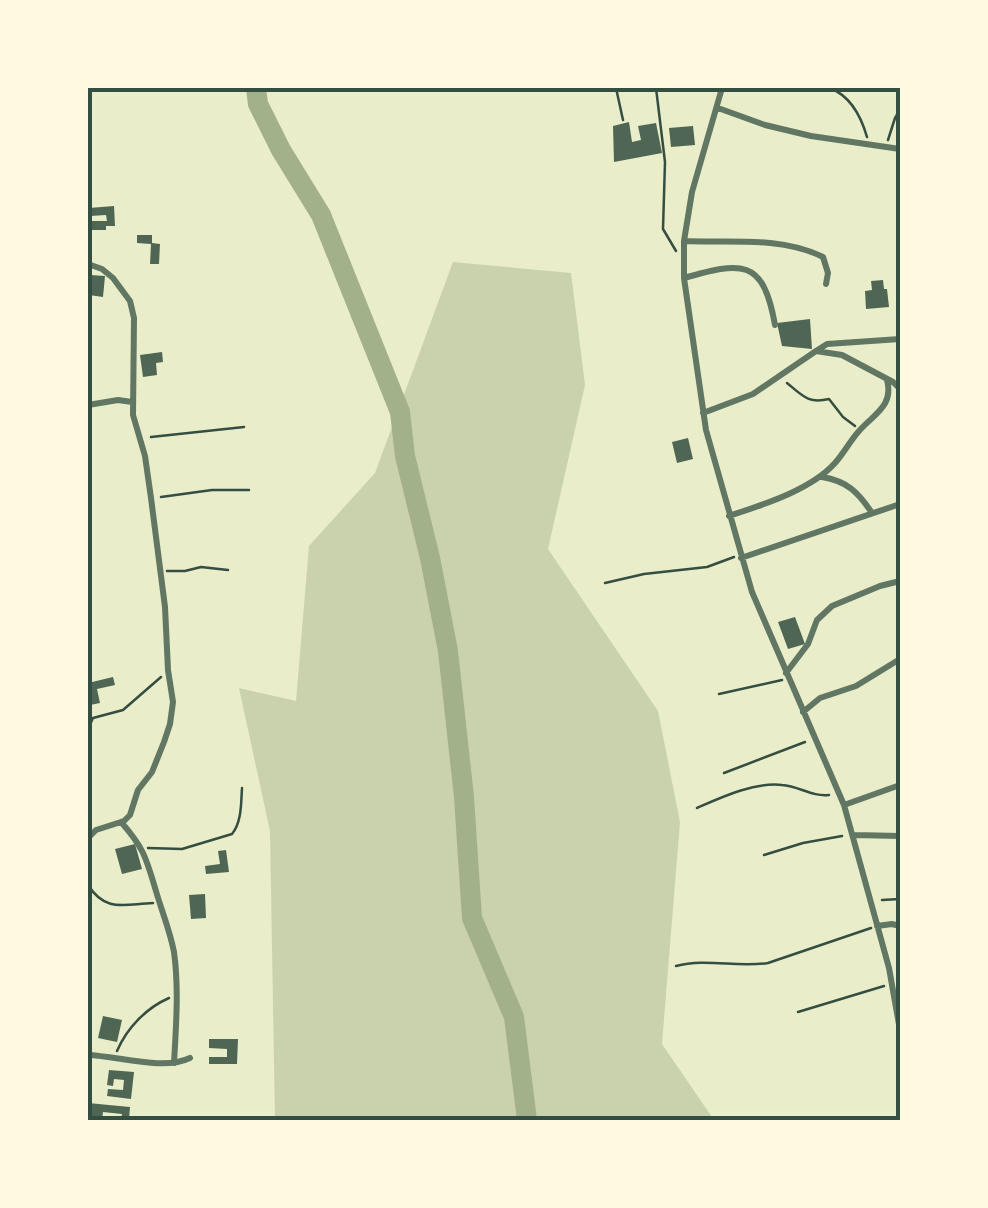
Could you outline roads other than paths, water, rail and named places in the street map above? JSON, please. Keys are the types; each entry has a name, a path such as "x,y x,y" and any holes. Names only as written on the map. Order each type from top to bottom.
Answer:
{"street":[{"path":"722,88 692,192 684,241 684,278 703,412 752,592 839,791 854,835 900,1030"},
{"path":"718,108 786,131 895,149"},
{"path":"684,241 758,243 812,251 823,257 828,273 826,284"},
{"path":"88,264 113,278 130,301 134,318 133,415 152,498 173,702 170,724 152,772 141,785 130,815 96,830 88,838"},
{"path":"684,278 727,267 746,268 754,273 768,296 774,324"},
{"path":"703,412 753,394 828,344 900,338"},
{"path":"816,351 842,354 900,389"},
{"path":"729,516 768,503 821,476 885,406 890,392 887,379"},
{"path":"88,405 132,402"},
{"path":"821,476 854,489 872,513"},
{"path":"741,556 900,504"},
{"path":"786,674 808,644 817,620 832,606 900,581"},
{"path":"804,712 820,698 856,686 900,659"},
{"path":"844,806 900,785"},
{"path":"121,822 138,841 150,868 174,952 174,1063"},
{"path":"854,835 900,836"},
{"path":"877,926 900,926"},
{"path":"88,1055 174,1063 190,1058"}],"waterway":[{"path":"256,88 258,104 281,150 321,215 400,412 405,456 448,651 472,918 514,1017 527,1120"}]}
